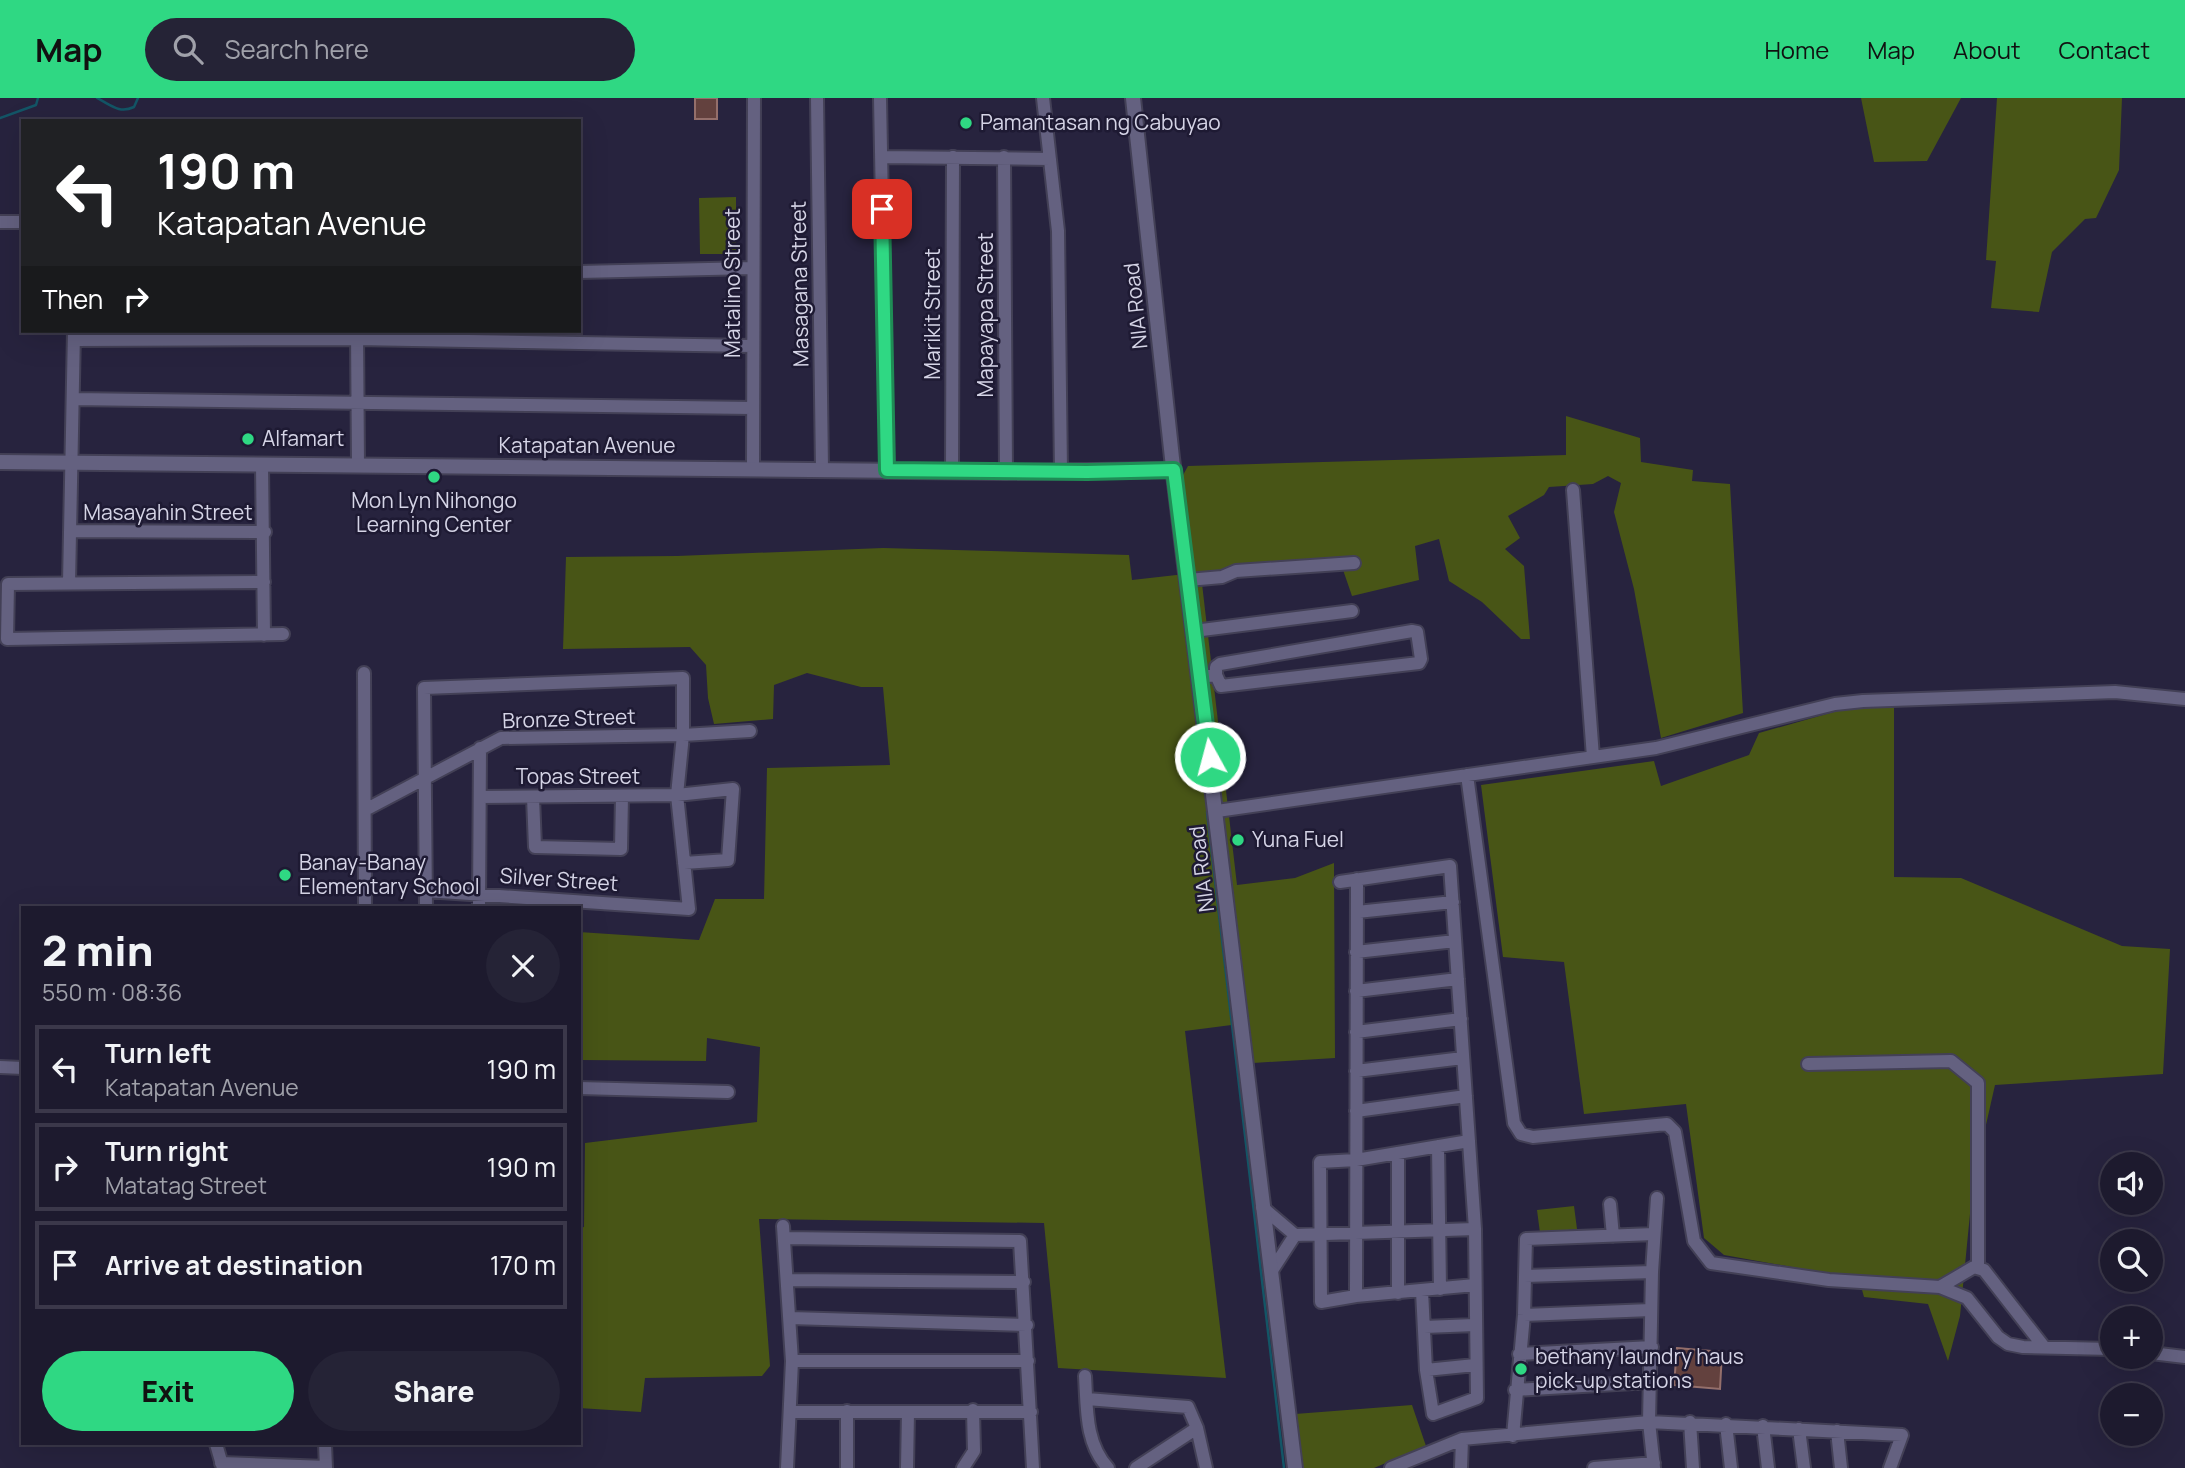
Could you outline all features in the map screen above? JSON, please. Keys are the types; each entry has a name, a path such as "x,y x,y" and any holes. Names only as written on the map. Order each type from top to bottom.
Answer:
{"street":[{"name":"Matalino Street","path":"753,468 754,98"},
{"name":"Masagana Street","path":"817,98 822,469"},
{"path":"880,98 887,470"},
{"path":"1043,98 1058,231 1060,472"},
{"name":"NIA Road","path":"1133,98 1174,470 1295,1468"},
{"path":"881,157 1050,159"},
{"name":"Marikit Street","path":"953,157 953,471"},
{"name":"Mapayapa Street","path":"1004,157 1006,472"},
{"path":"0,222 21,222"},
{"path":"581,272 752,268"},
{"path":"69,583 74,335 357,335 752,346"},
{"path":"357,335 358,466"},
{"path":"73,398 752,408"},
{"name":"Katapatan Avenue","path":"0,462 1006,472 1174,470"},
{"path":"262,465 265,532 264,635"},
{"path":"1573,490 1593,757"},
{"name":"Masayahin Street","path":"70,531 265,532"},
{"path":"1188,580 1222,577 1236,571 1354,562"},
{"path":"264,582 8,584 7,639 283,634"},
{"path":"1194,631 1352,611"},
{"path":"1415,631 1421,659 1419,663 1221,686 1216,675 1216,667 1220,664 1415,631"},
{"path":"1309,651 1312,675"},
{"path":"364,673 365,906"},
{"path":"1200,677 1216,675"},
{"path":"426,906 424,688 683,678 677,795 684,863"},
{"path":"1217,811 1656,748 1835,704 2115,692 2185,699"},
{"name":"Bronze Street","path":"365,810 500,738 750,731"},
{"path":"479,906 480,748"},
{"path":"1467,775 1515,1129 1521,1134 1533,1137 1667,1124 1675,1132 1695,1241 1715,1265 1829,1280 1940,1287 1967,1298 1998,1337 2008,1344 2100,1349"},
{"name":"Topas Street","path":"480,797 677,795 733,789 728,860 684,863"},
{"path":"533,797 534,847 621,849 622,796"},
{"name":"Silver Street","path":"426,891 689,909 684,863"},
{"path":"1340,882 1450,866 1475,1229 1476,1398 1433,1414 1426,1370 1422,1291"},
{"path":"1356,1296 1357,879"},
{"path":"1357,912 1453,902"},
{"path":"1356,952 1455,941"},
{"path":"1356,991 1458,979"},
{"path":"1356,1032 1461,1019"},
{"path":"1356,1071 1463,1058"},
{"path":"1808,1065 1951,1062 1978,1083 1978,1267"},
{"path":"0,1067 21,1068"},
{"path":"581,1088 728,1092"},
{"path":"1356,1111 1466,1096"},
{"path":"1469,1141 1356,1160 1320,1162 1321,1301 1475,1285"},
{"path":"1438,1146 1440,1289"},
{"path":"1398,1153 1398,1293"},
{"path":"1594,1468 1654,1466 1649,1422 1653,1346 1652,1272 1657,1198"},
{"path":"1610,1204 1613,1236"},
{"path":"1262,1207 1295,1235 1475,1229"},
{"path":"787,1468 792,1361 783,1232 1020,1241 1027,1325 1033,1468"},
{"path":"1513,1436 1524,1315 1526,1239 1654,1234"},
{"path":"1270,1272 1295,1235"},
{"path":"1940,1287 1978,1267"},
{"path":"1978,1267 1988,1273 2044,1347"},
{"path":"1525,1276 1652,1272"},
{"path":"787,1280 1024,1282"},
{"path":"1524,1315 1651,1310"},
{"path":"790,1318 1027,1325"},
{"path":"1424,1328 1475,1325"},
{"path":"1519,1354 1653,1346"},
{"path":"2163,1354 2185,1357"},
{"path":"792,1361 1028,1362"},
{"path":"1426,1370 1475,1365"},
{"path":"1085,1376 1089,1436 1108,1468"},
{"path":"1516,1390 1650,1382"},
{"path":"1087,1399 1188,1406 1197,1428 1206,1468"},
{"path":"963,1468 974,1451 973,1410"},
{"path":"847,1411 847,1468"},
{"path":"790,1412 1031,1412"},
{"path":"907,1468 908,1412"},
{"path":"1391,1468 1462,1439 1649,1422 1690,1422 1902,1435 1890,1468"},
{"path":"1690,1422 1693,1468"},
{"path":"1726,1424 1731,1468"},
{"path":"1763,1426 1768,1468"},
{"path":"1136,1468 1197,1428"},
{"path":"1799,1429 1804,1468"},
{"path":"1837,1431 1841,1468"},
{"path":"1461,1468 1462,1439"},
{"path":"216,1445 222,1466 326,1467 325,1445"}],"green space":[{"path":"1861,98 1961,98 1927,161 1874,162"},
{"path":"1997,98 2122,98 2119,170 2096,218 2085,219 2052,252 2039,312 1991,308 1996,261 1986,260"},
{"path":"736,197 736,254 700,254 699,198"},
{"path":"1566,416 1640,438 1641,462 1693,470 1692,481 1730,484 1743,713 1661,738 1634,589 1614,512 1621,483 1608,476 1593,484 1549,487 1544,495 1508,516 1520,538 1505,549 1524,566 1530,639 1521,639 1482,602 1449,581 1439,539 1415,546 1419,580 1352,596 1341,564 1201,575 1237,885 1295,878 1334,863 1335,1058 1253,1063 1247,1023 1185,1031 1226,1378 1058,1368 1044,1223 759,1219 770,1366 762,1376 645,1378 641,1412 581,1408 581,1228 584,1227 585,1143 757,1122 760,1047 707,1038 706,1061 581,1060 581,932 699,940 715,899 764,899 767,768 890,765 883,687 861,687 807,673 774,685 773,719 714,724 708,698 706,665 690,647 563,649 566,557 677,556 883,548 1129,555 1132,580 1194,573 1182,477 1188,466 1566,455"},
{"path":"1858,705 1894,708 1894,877 1961,878 2122,946 2170,949 2163,1074 1995,1085 1976,1169 1983,1211 1970,1214 1960,1316 1948,1361 1928,1304 1864,1297 1859,1279 1724,1255 1704,1238 1686,1104 1584,1114 1564,962 1503,957 1481,785 1654,761 1661,786 1749,755 1759,733"},
{"path":"1574,1206 1577,1229 1540,1233 1537,1210"},
{"path":"1412,1405 1426,1446 1374,1468 1300,1468 1295,1414"}],"building":[{"path":"695,98 717,98 717,119 695,119"},
{"path":"1677,1348 1722,1352 1720,1389 1674,1385"}],"waterway":[{"path":"0,118 36,105 38,98"},
{"path":"97,98 124,110 134,107 138,98"},
{"path":"1207,812 1284,1468"}],"place":[{"name":"Pamantasan ng Cabuyao","path":"966,123"},
{"name":"Alfamart","path":"248,439"},
{"name":"Mon Lyn Nihongo Learning Center","path":"434,477"},
{"name":"Yuna Fuel","path":"1238,840"},
{"name":"Banay-Banay Elementary School","path":"285,875"},
{"name":"bethany laundry haus pick-up stations","path":"1521,1369"}],"route":[{"path":"882,209 887,470 1174,470 1210,757"}]}
